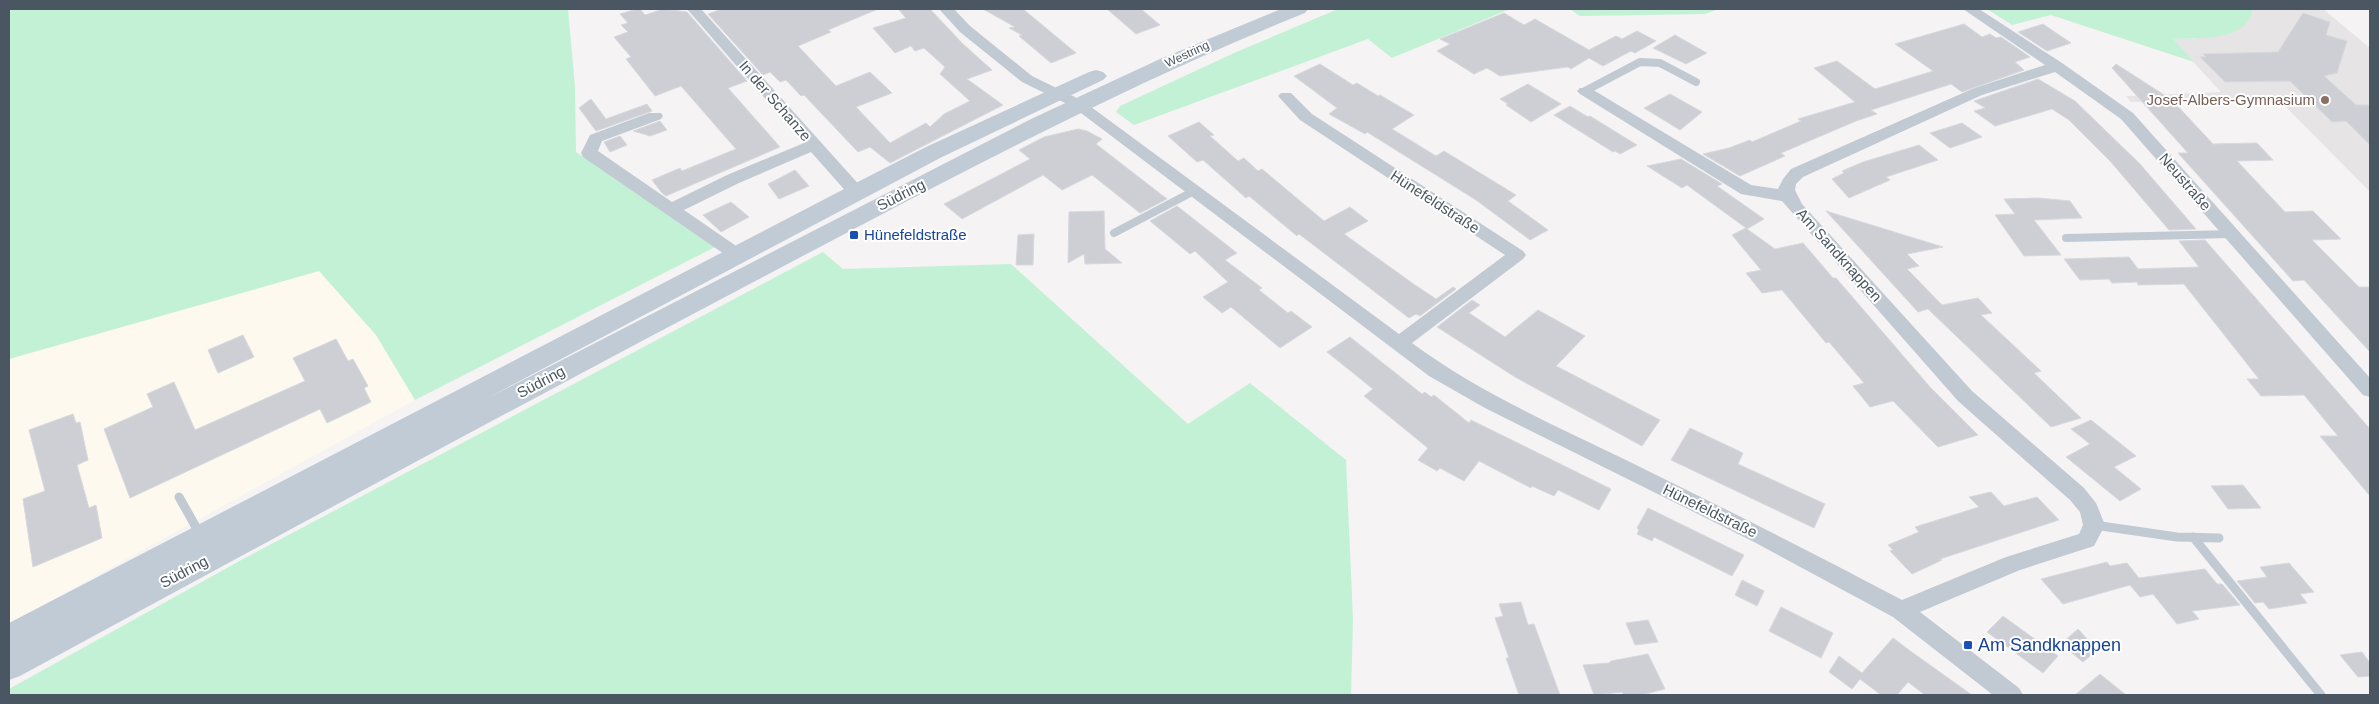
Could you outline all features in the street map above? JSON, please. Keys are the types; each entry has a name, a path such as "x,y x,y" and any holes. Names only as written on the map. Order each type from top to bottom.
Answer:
{"main road":[{"name":"Westring","path":"1068,99 1252,9"},
{"name":"Westring","path":"1068,99 1298,9"},
{"name":"Südring","path":"9,638 856,192 1068,99"},
{"name":"Südring","path":"9,666 638,331 1068,99"}],"street":[{"name":"In der Schanze","path":"694,9 856,192"},
{"name":"Hünefeldstraße","path":"946,9 965,29 1027,80 1068,99 1436,371 1492,403 1761,536 1900,610 2011,695"},
{"name":"Neustraße","path":"1970,9 2058,66 2127,116 2370,390"},
{"name":"Am Sandknappen","path":"1787,196 1788,183 1797,173 1976,92 2058,66"},
{"name":"Am Sandknappen","path":"1585,91 1746,190 1787,196 1965,396 2077,494 2089,509 2094,524"},
{"name":"Hünefeldstraße","path":"1286,96 1306,117 1517,255 1399,343"},
{"path":"655,116 596,138 589,153 736,254"},
{"path":"673,209 733,179 813,145"},
{"path":"1900,610 2014,563 2086,540 2094,524"}],"lane":[{"path":"1585,91 1640,62 1660,63 1696,82"},
{"path":"1114,233 1194,192"},
{"path":"2066,238 2230,234"},
{"path":"179,497 201,536"},
{"path":"2094,524 2144,533 2193,538 2219,538"},
{"path":"2193,538 2321,695"}],"shaded area":[{"name":"Josef-Albers-Gymnasium","path":"2253,9 2323,9 2370,48 2370,192 2279,100 2131,102 2126,96 2221,92 2172,39 2195,39 2253,12"},
{"path":"319,271 376,335 415,400 9,624 9,359"}],"green space":[{"path":"9,9 568,9 575,87 576,152 715,247 415,400 376,335 319,271 9,359"},
{"path":"1338,9 1510,9 1392,58 1368,39 1134,125 1116,112 1120,106 1234,53"},
{"path":"1570,9 1719,9 1705,14 1580,16"},
{"path":"1987,9 2253,9 2249,20 2232,33 2208,38 2173,39 2194,62 2051,15 2012,25"},
{"path":"823,252 843,269 1011,264 1188,424 1250,383 1346,460 1353,619 1351,695 9,695 9,689 245,558"}],"building":[{"path":"640,9 645,15 663,9 687,12 747,81 728,88 780,147 666,196 662,193 652,180 680,168 682,171 736,149 681,86 655,96 626,59 631,57 614,37 628,32 621,25 628,23 620,14"},
{"path":"722,9 878,9 828,30 831,32 798,46 836,86 870,72 892,93 856,107 890,143 926,123 930,127 944,114 970,101 940,74 945,67 924,48 915,51 911,46 895,53 873,28 906,18 898,9 930,9 963,44 992,70 967,79 1003,105 890,163 870,147 858,152 804,95 801,96 786,80 780,82 770,72 763,75 708,14"},
{"path":"983,9 1023,9 1076,53 1051,63 1019,36 1022,35 1009,28 1015,27"},
{"path":"1107,9 1141,9 1160,25 1136,34"},
{"path":"1504,13 1524,25 1535,19 1589,50 1616,36 1622,39 1637,31 1656,41 1635,53 1631,51 1603,66 1589,58 1571,69 1568,67 1500,76 1487,68 1474,74 1437,51 1450,44 1440,39"},
{"path":"2303,13 2330,22 2326,35 2347,41 2337,73 2324,76 2356,105 2370,105 2370,145 2346,121 2332,122 2290,81 2225,82 2200,57 2206,57 2203,54 2278,52"},
{"path":"1964,24 1982,37 1990,34 1996,38 2001,37 2030,57 2015,62 2024,70 1962,92 1951,84 1871,110 1877,114 1781,153 1785,156 1740,176 1703,154 1729,148 1750,140 1752,142 1801,121 1798,119 1855,102 1814,68 1837,61 1875,89 1933,71 1895,44"},
{"path":"2043,24 2071,43 2047,51 2018,32"},
{"path":"1675,35 1707,53 1686,64 1653,48"},
{"path":"1320,64 1353,85 1357,83 1414,115 1392,129 1436,156 1444,151 1516,195 1508,201 1548,230 1530,240 1476,200 1367,132 1365,134 1329,114 1337,108 1294,76"},
{"path":"2116,64 2172,100 2213,144 2257,143 2273,160 2237,161 2285,212 2313,211 2341,239 2312,240 2359,287 2370,287 2370,352 2304,280 2293,281 2178,153 2188,153 2112,68"},
{"path":"2038,79 2075,101 2140,164 2196,229 2169,230 2110,161 2069,120 2052,109 1995,126 1974,111 1985,108 1974,101"},
{"path":"1528,84 1561,104 1531,122 1500,99"},
{"path":"1670,94 1702,112 1680,130 1644,108"},
{"path":"591,99 606,119 647,104 652,111 596,131 579,108"},
{"path":"1570,106 1637,145 1620,154 1615,151 1613,152 1554,115"},
{"path":"660,121 667,130 650,136 633,131"},
{"path":"1199,122 1214,135 1210,136 1238,161 1244,158 1258,171 1262,169 1324,221 1350,207 1368,221 1344,234 1436,299 1453,287 1456,289 1420,316 1416,314 1409,318 1299,234 1297,236 1249,196 1246,198 1203,160 1197,162 1168,136"},
{"path":"1962,123 1982,137 1950,148 1930,133"},
{"path":"1078,129 1087,131 1102,139 1096,144 1167,199 1140,213 1092,175 1062,190 1043,175 962,219 944,204 1030,159 1019,150 1044,137"},
{"path":"620,136 627,145 610,152 604,142"},
{"path":"1919,145 1938,160 1886,177 1890,180 1849,198 1832,179 1844,173 1842,171 1863,162"},
{"path":"1681,159 1722,184 1717,186 1764,219 1747,229 1775,249 1803,243 1833,278 1836,278 1930,387 1978,435 1938,447 1893,401 1870,407 1853,386 1864,383 1829,342 1826,343 1782,290 1762,293 1746,273 1761,270 1732,235 1746,228 1687,185 1682,188 1647,166"},
{"path":"795,170 809,186 779,199 768,184"},
{"path":"2038,198 2070,201 2082,218 2034,220 2061,255 2024,256 1995,215 2015,214 2004,199"},
{"path":"731,202 749,217 721,232 703,215"},
{"path":"1177,206 1237,253 1225,260 1262,288 1259,290 1288,313 1291,311 1312,327 1280,348 1231,307 1222,313 1203,297 1228,282 1195,251 1190,254 1150,221"},
{"path":"1104,211 1105,249 1122,263 1085,264 1084,254 1068,263 1069,212"},
{"path":"1826,211 1943,247 1907,254 1919,266 1907,269 1942,305 1978,298 1992,313 1981,315 2041,371 2034,373 2081,418 2051,427 1928,309 1918,312"},
{"path":"1034,234 1033,265 1016,265 1018,235"},
{"path":"2205,240 2370,429 2370,496 2320,436 2338,436 2304,395 2261,396 2247,379 2259,379 2184,284 2138,285 2137,282 2112,283 2109,279 2080,280 2064,259 2129,257 2138,269 2199,267 2179,241"},
{"path":"1472,300 1480,305 1469,313 1505,337 1538,310 1585,336 1556,366 1660,420 1642,446 1515,377 1437,327"},
{"path":"243,335 254,357 218,373 208,350"},
{"path":"1350,337 1422,394 1425,392 1431,397 1434,395 1469,423 1471,420 1611,489 1599,510 1558,490 1554,496 1532,486 1531,488 1479,461 1464,481 1440,468 1437,471 1418,460 1428,448 1364,396 1373,389 1327,352"},
{"path":"336,339 348,361 353,359 368,386 364,388 371,402 327,423 320,409 130,498 104,429 153,407 147,394 174,382 195,430 305,381 293,358"},
{"path":"73,414 76,423 80,422 88,460 77,465 89,508 96,505 102,538 33,567 23,499 45,491 29,430"},
{"path":"2091,420 2136,456 2114,467 2141,489 2120,501 2066,457 2090,444 2071,429"},
{"path":"1690,428 1743,453 1738,464 1825,504 1814,528 1671,460"},
{"path":"2243,485 2261,508 2228,509 2211,486"},
{"path":"1991,492 2004,506 2037,497 2059,520 1940,559 1942,560 1912,574 1890,551 1893,550 1888,545 1919,532 1915,527 1979,507 1969,497"},
{"path":"1648,508 1744,555 1732,576 1654,537 1652,541 1637,534 1639,530 1637,528"},
{"path":"2107,562 2110,566 2127,563 2139,578 2205,569 2217,584 2222,584 2240,605 2192,611 2199,619 2177,624 2153,594 2140,597 2130,585 2063,604 2041,579"},
{"path":"2289,563 2314,592 2300,594 2307,603 2269,609 2263,602 2255,603 2237,581 2267,577 2260,567"},
{"path":"1742,580 1764,591 1757,606 1735,595"},
{"path":"1521,602 1528,625 1534,624 1560,695 1519,695 1495,618 1503,616 1499,604"},
{"path":"1781,607 1833,633 1821,658 1769,631"},
{"path":"2003,616 2058,656 2043,673 1987,632"},
{"path":"1648,620 1658,642 1635,645 1626,623"},
{"path":"2078,629 2097,650 2083,662 2061,644"},
{"path":"1893,638 1972,695 1925,695 1908,682 1897,695 1881,695 1860,679 1852,689 1829,672 1839,656 1862,673"},
{"path":"2362,652 2370,663 2370,676 2358,677 2340,655"},
{"path":"1648,654 1665,689 1641,695 1624,695 1622,692 1594,695 1583,665 1609,663"},
{"path":"2100,674 2126,695 2075,695"}],"place":[{"name":"Josef-Albers-Gymnasium","path":"2325,100"},
{"name":"Hünefeldstraße","path":"854,235"},
{"name":"Am Sandknappen","path":"1968,645"}]}
